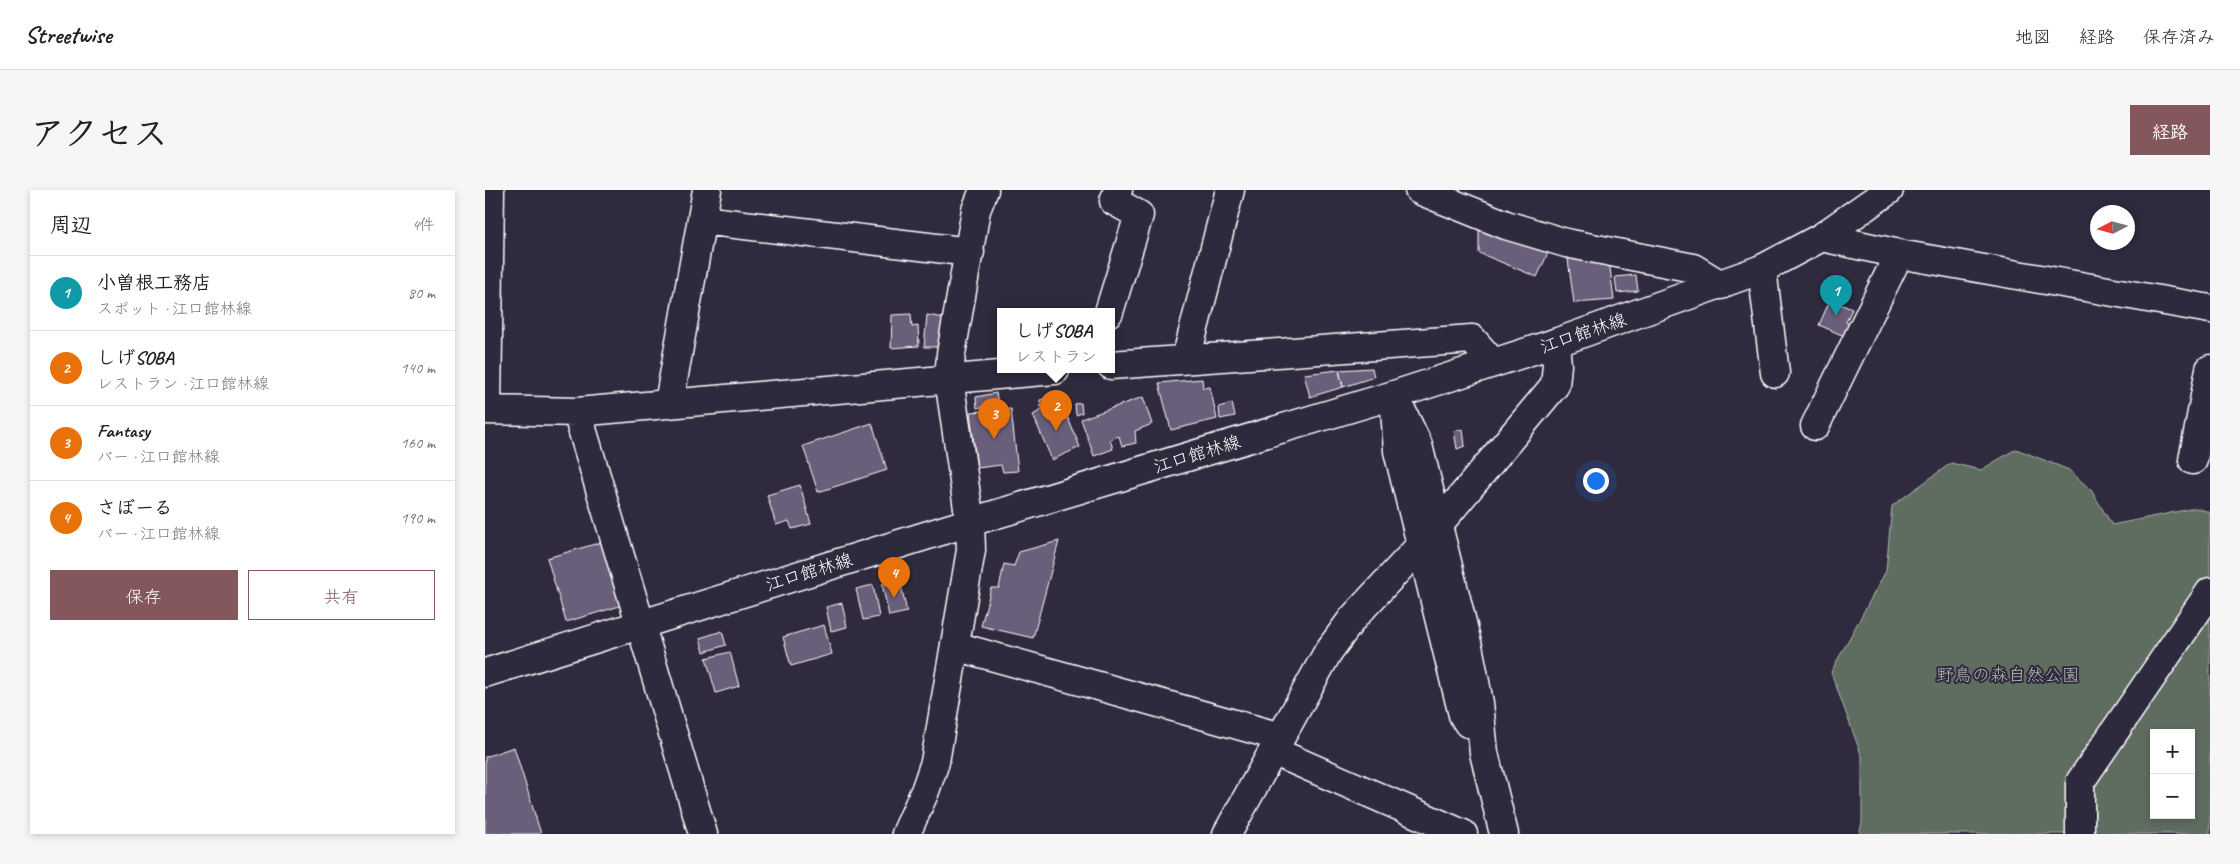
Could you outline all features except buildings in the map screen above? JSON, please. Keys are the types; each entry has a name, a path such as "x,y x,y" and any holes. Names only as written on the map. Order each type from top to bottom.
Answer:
{"street":[{"path":"490,190 486,410 577,412 1020,373"},
{"path":"669,403 707,190"},
{"path":"906,834 925,791 935,762 971,550 970,522 949,379 951,354 976,210 984,190"},
{"path":"1110,308 1139,214 1114,201 1118,190"},
{"path":"1186,359 1230,190"},
{"path":"1419,190 1506,225 1566,243 1693,268 1721,285"},
{"name":"江口館林線","path":"485,673 970,522 1394,395 1555,343 1721,285 1761,269 1822,237 1889,190"},
{"path":"702,220 970,252"},
{"path":"1822,237 1899,254 2210,309"},
{"path":"1815,426 1899,254"},
{"path":"1761,269 1775,373"},
{"path":"1115,365 1472,339 1493,363"},
{"path":"1438,525 1555,385 1557,365 1555,343"},
{"path":"2193,460 2210,368"},
{"path":"1394,395 1418,445 1469,651 1479,703 1484,753 1504,834"},
{"path":"1394,395 1398,451 1420,546 1463,715 1484,753"},
{"path":"577,412 703,834"},
{"path":"1227,834 1333,645 1353,618 1420,546"},
{"path":"2080,834 2080,782 2210,592"},
{"path":"955,646 1277,744 1463,834"}],"green space":[{"name":"野鳥の森自然公園","path":"2016,449 2069,470 2091,490 2112,525 2195,508 2210,512 2210,834 1859,834 1862,823 1862,757 1831,672 1886,571 1892,506 1951,463 1981,470"}],"place":[{"name":"小曽根工務店","path":"1836,316"},
{"name":"しげSOBA","path":"1056,431"},
{"name":"Fantasy","path":"994,439"},
{"name":"さぼーる","path":"894,598"}]}
